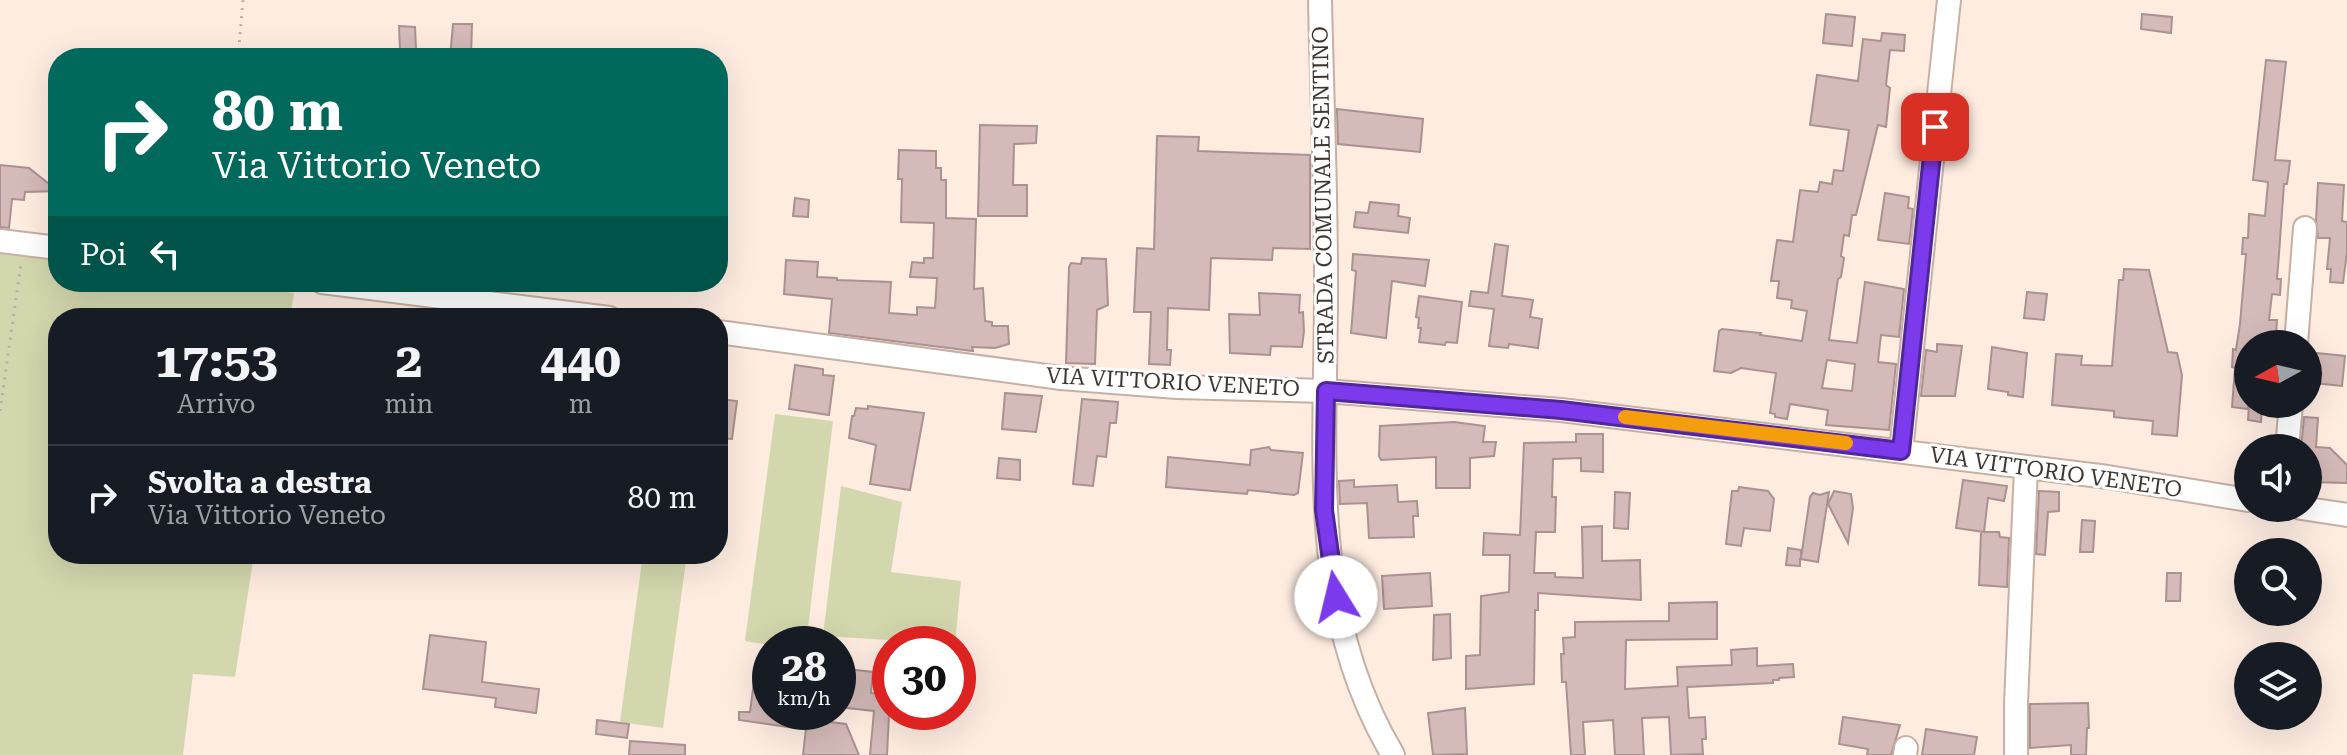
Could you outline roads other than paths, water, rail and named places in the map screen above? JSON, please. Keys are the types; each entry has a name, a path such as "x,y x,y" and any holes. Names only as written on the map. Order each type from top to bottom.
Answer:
{"street":[{"name":"STRADA COMUNALE SENTINO","path":"1320,0 1326,278 1324,510 1340,622 1363,698 1393,755"},
{"path":"1901,451 1949,0"},
{"path":"2297,330 2305,228"},
{"path":"0,241 48,247"},
{"path":"402,292 529,308"},
{"name":"VIA VITTORIO VENETO","path":"728,333 1061,378 1177,387 1326,391 1561,410 2108,477 2234,498"},
{"path":"2016,755 2026,468"},
{"path":"2322,511 2347,515"}]}
